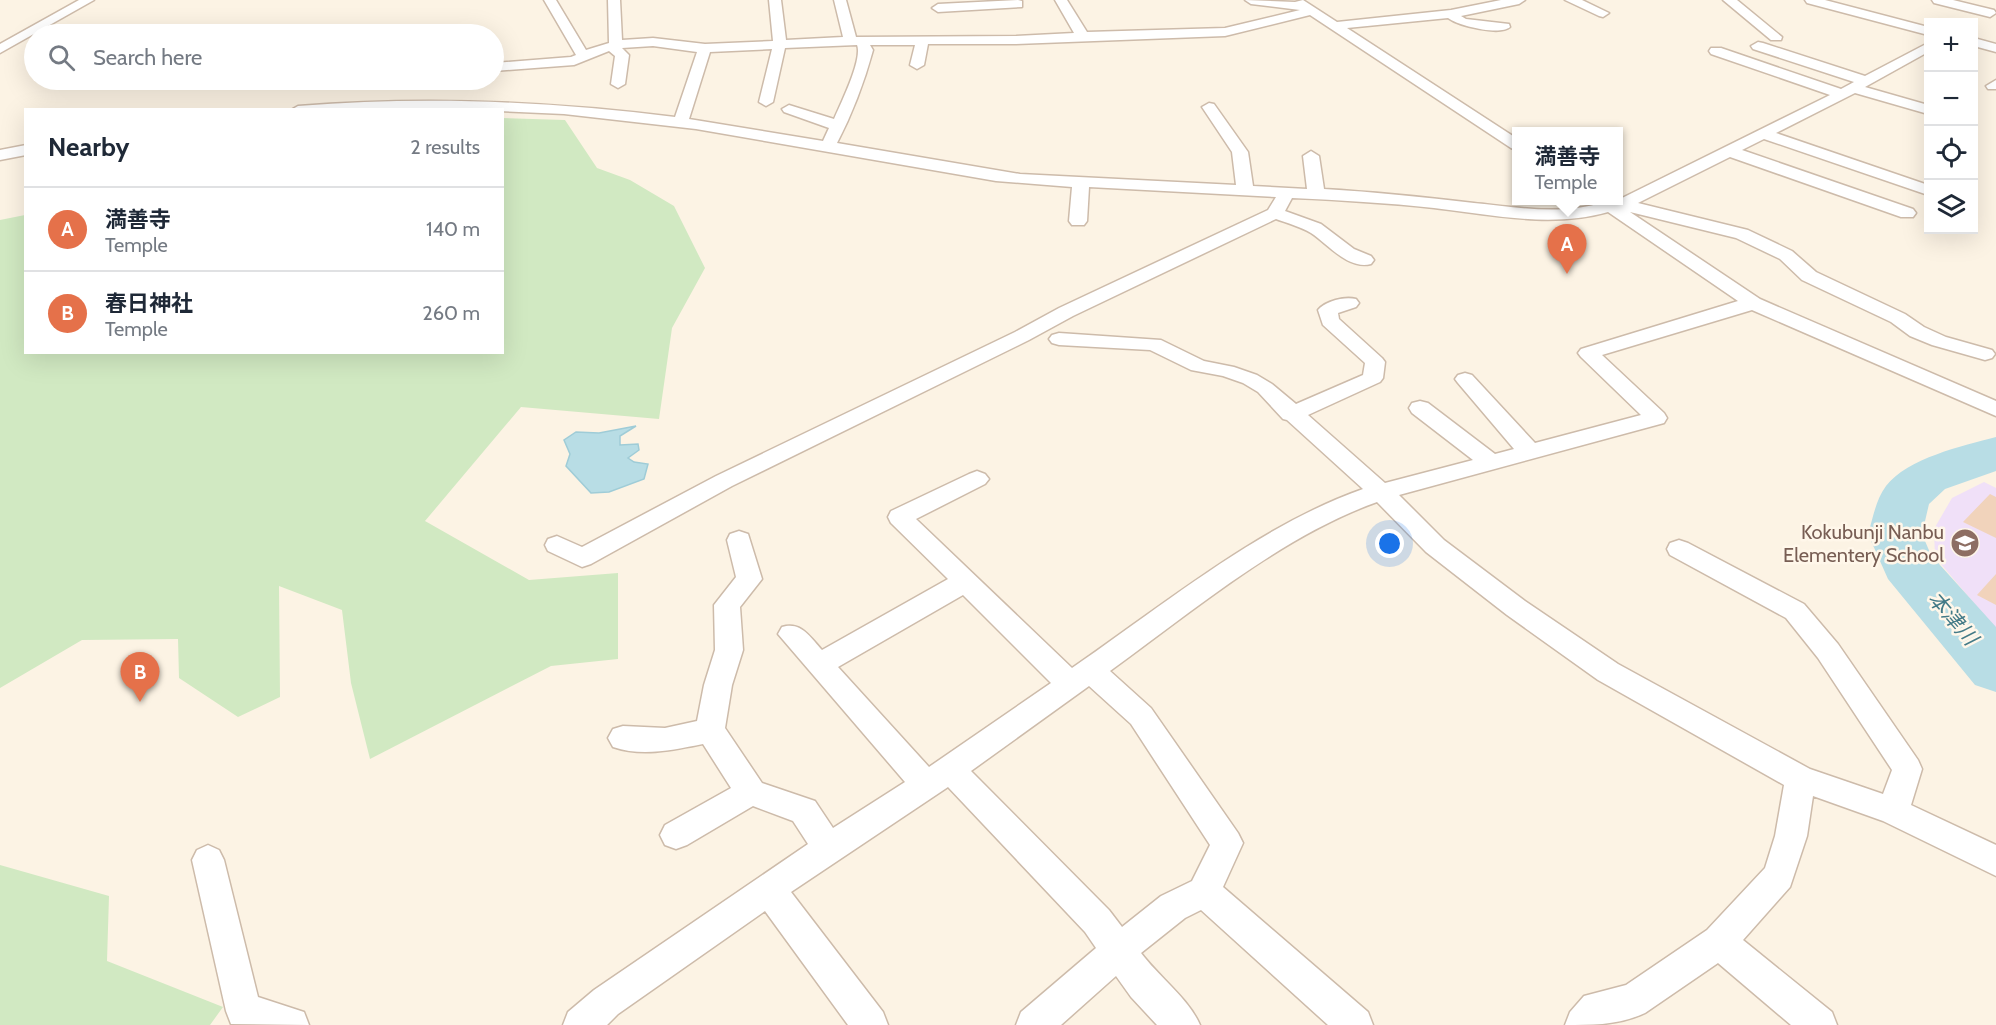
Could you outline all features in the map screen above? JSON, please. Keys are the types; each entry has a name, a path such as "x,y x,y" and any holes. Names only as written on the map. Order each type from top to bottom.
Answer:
{"street":[{"path":"45,24 88,0"},
{"path":"550,0 583,56"},
{"path":"614,0 616,51 622,55 618,84"},
{"path":"766,102 780,43 775,0"},
{"path":"828,146 848,107 866,50 856,41 840,0"},
{"path":"1060,0 1083,36"},
{"path":"1251,0 1304,6 1512,142"},
{"path":"1471,0 1486,7"},
{"path":"1333,26 1451,14 1519,0"},
{"path":"1571,0 1603,13"},
{"path":"1729,0 1776,37"},
{"path":"1811,0 1924,30"},
{"path":"1938,0 1993,11"},
{"path":"942,19 1036,39 1225,32 1304,6"},
{"path":"917,65 922,40 942,19 1021,10 1036,39"},
{"path":"1978,19 1993,11"},
{"path":"1451,14 1462,22 1504,27"},
{"path":"0,49 24,36"},
{"path":"16,40 24,40"},
{"path":"504,68 546,70 583,56 636,42 670,44 682,48 705,48 780,43 922,40"},
{"path":"1978,43 1996,48"},
{"path":"1758,46 1854,88"},
{"path":"680,124 705,48"},
{"path":"1623,199 1729,152 1924,50"},
{"path":"1716,51 1924,109"},
{"path":"319,108 351,105 464,103 597,113 828,146 965,172 1081,183 1374,197 1543,215 1589,212 1608,205"},
{"path":"1209,107 1240,152 1245,191"},
{"path":"789,109 839,126"},
{"path":"1764,134 1924,188"},
{"path":"0,154 24,150"},
{"path":"1729,152 1907,213"},
{"path":"1311,156 1316,195"},
{"path":"1078,221 1081,183"},
{"path":"557,545 582,558 724,480 1022,336 1066,312 1275,213 1286,194"},
{"path":"1612,205 1753,303 1996,409"},
{"path":"1615,205 1742,234 1786,255 1809,276 1898,318 1908,328 1934,339 1985,354"},
{"path":"1275,213 1315,228 1348,253 1365,260"},
{"path":"1291,414 1373,378 1375,362 1330,321 1328,310 1349,303"},
{"path":"581,1025 606,1002 828,849 938,777 1238,566 1291,532 1335,508 1380,492 1656,418 1588,353 1753,303"},
{"path":"1059,339 1154,344 1198,366 1227,371 1250,379 1265,388 1291,414 1403,512 1435,546 1516,608 1599,666 1800,779 1893,811 1996,861"},
{"path":"1465,379 1529,451"},
{"path":"1420,408 1491,462"},
{"path":"977,479 900,517 966,581 1080,677 1141,716 1227,843 1204,892 1173,907 1119,950 1034,1025"},
{"path":"739,540 749,579 727,606 729,650 718,685 710,730 751,792 804,811 828,849"},
{"path":"1679,549 1795,611 1828,651 1907,769 1893,811"},
{"path":"819,665 966,581"},
{"path":"791,634 819,665 938,777 1097,921 1143,985 1182,1025"},
{"path":"623,738 665,740 710,730"},
{"path":"1583,1025 1597,1009 1633,1001 1719,942 1779,876 1791,836 1800,779"},
{"path":"676,835 751,792"},
{"path":"208,860 240,1018 291,1025"},
{"path":"769,889 870,1025"},
{"path":"1204,892 1356,1025"},
{"path":"1719,942 1819,1025"}],"shaded area":[{"name":"Kokubunji Nanbu Elementery School","path":"1984,482 1996,488 1996,629 1935,557 1934,529 1952,498"}],"green space":[{"path":"504,118 565,120 597,168 630,180 674,206 705,268 672,328 659,419 521,407 425,521 529,580 618,573 618,659 551,666 370,759 351,683 342,610 279,586 280,697 238,717 179,678 178,639 82,640 0,688 0,220 24,215 24,354 504,354"},
{"path":"0,865 109,896 107,961 223,1007 210,1025 0,1025"}],"water":[{"path":"636,426 620,436 620,445 638,444 639,450 628,458 634,462 648,464 644,479 609,492 591,493 566,466 570,454 564,440 576,432 599,433"}],"building":[{"path":"1990,494 1996,497 1996,538 1963,522"},
{"path":"1996,574 1996,605 1977,595"}],"waterway":[{"name":"本津川","path":"1996,453 1927,477 1905,497 1895,534 1908,565 1996,668"}],"place":[{"name":"満善寺","path":"1567,274"},
{"name":"Kokubunji Nanbu Elementery School","path":"1965,543"},
{"name":"春日神社","path":"140,702"}]}
